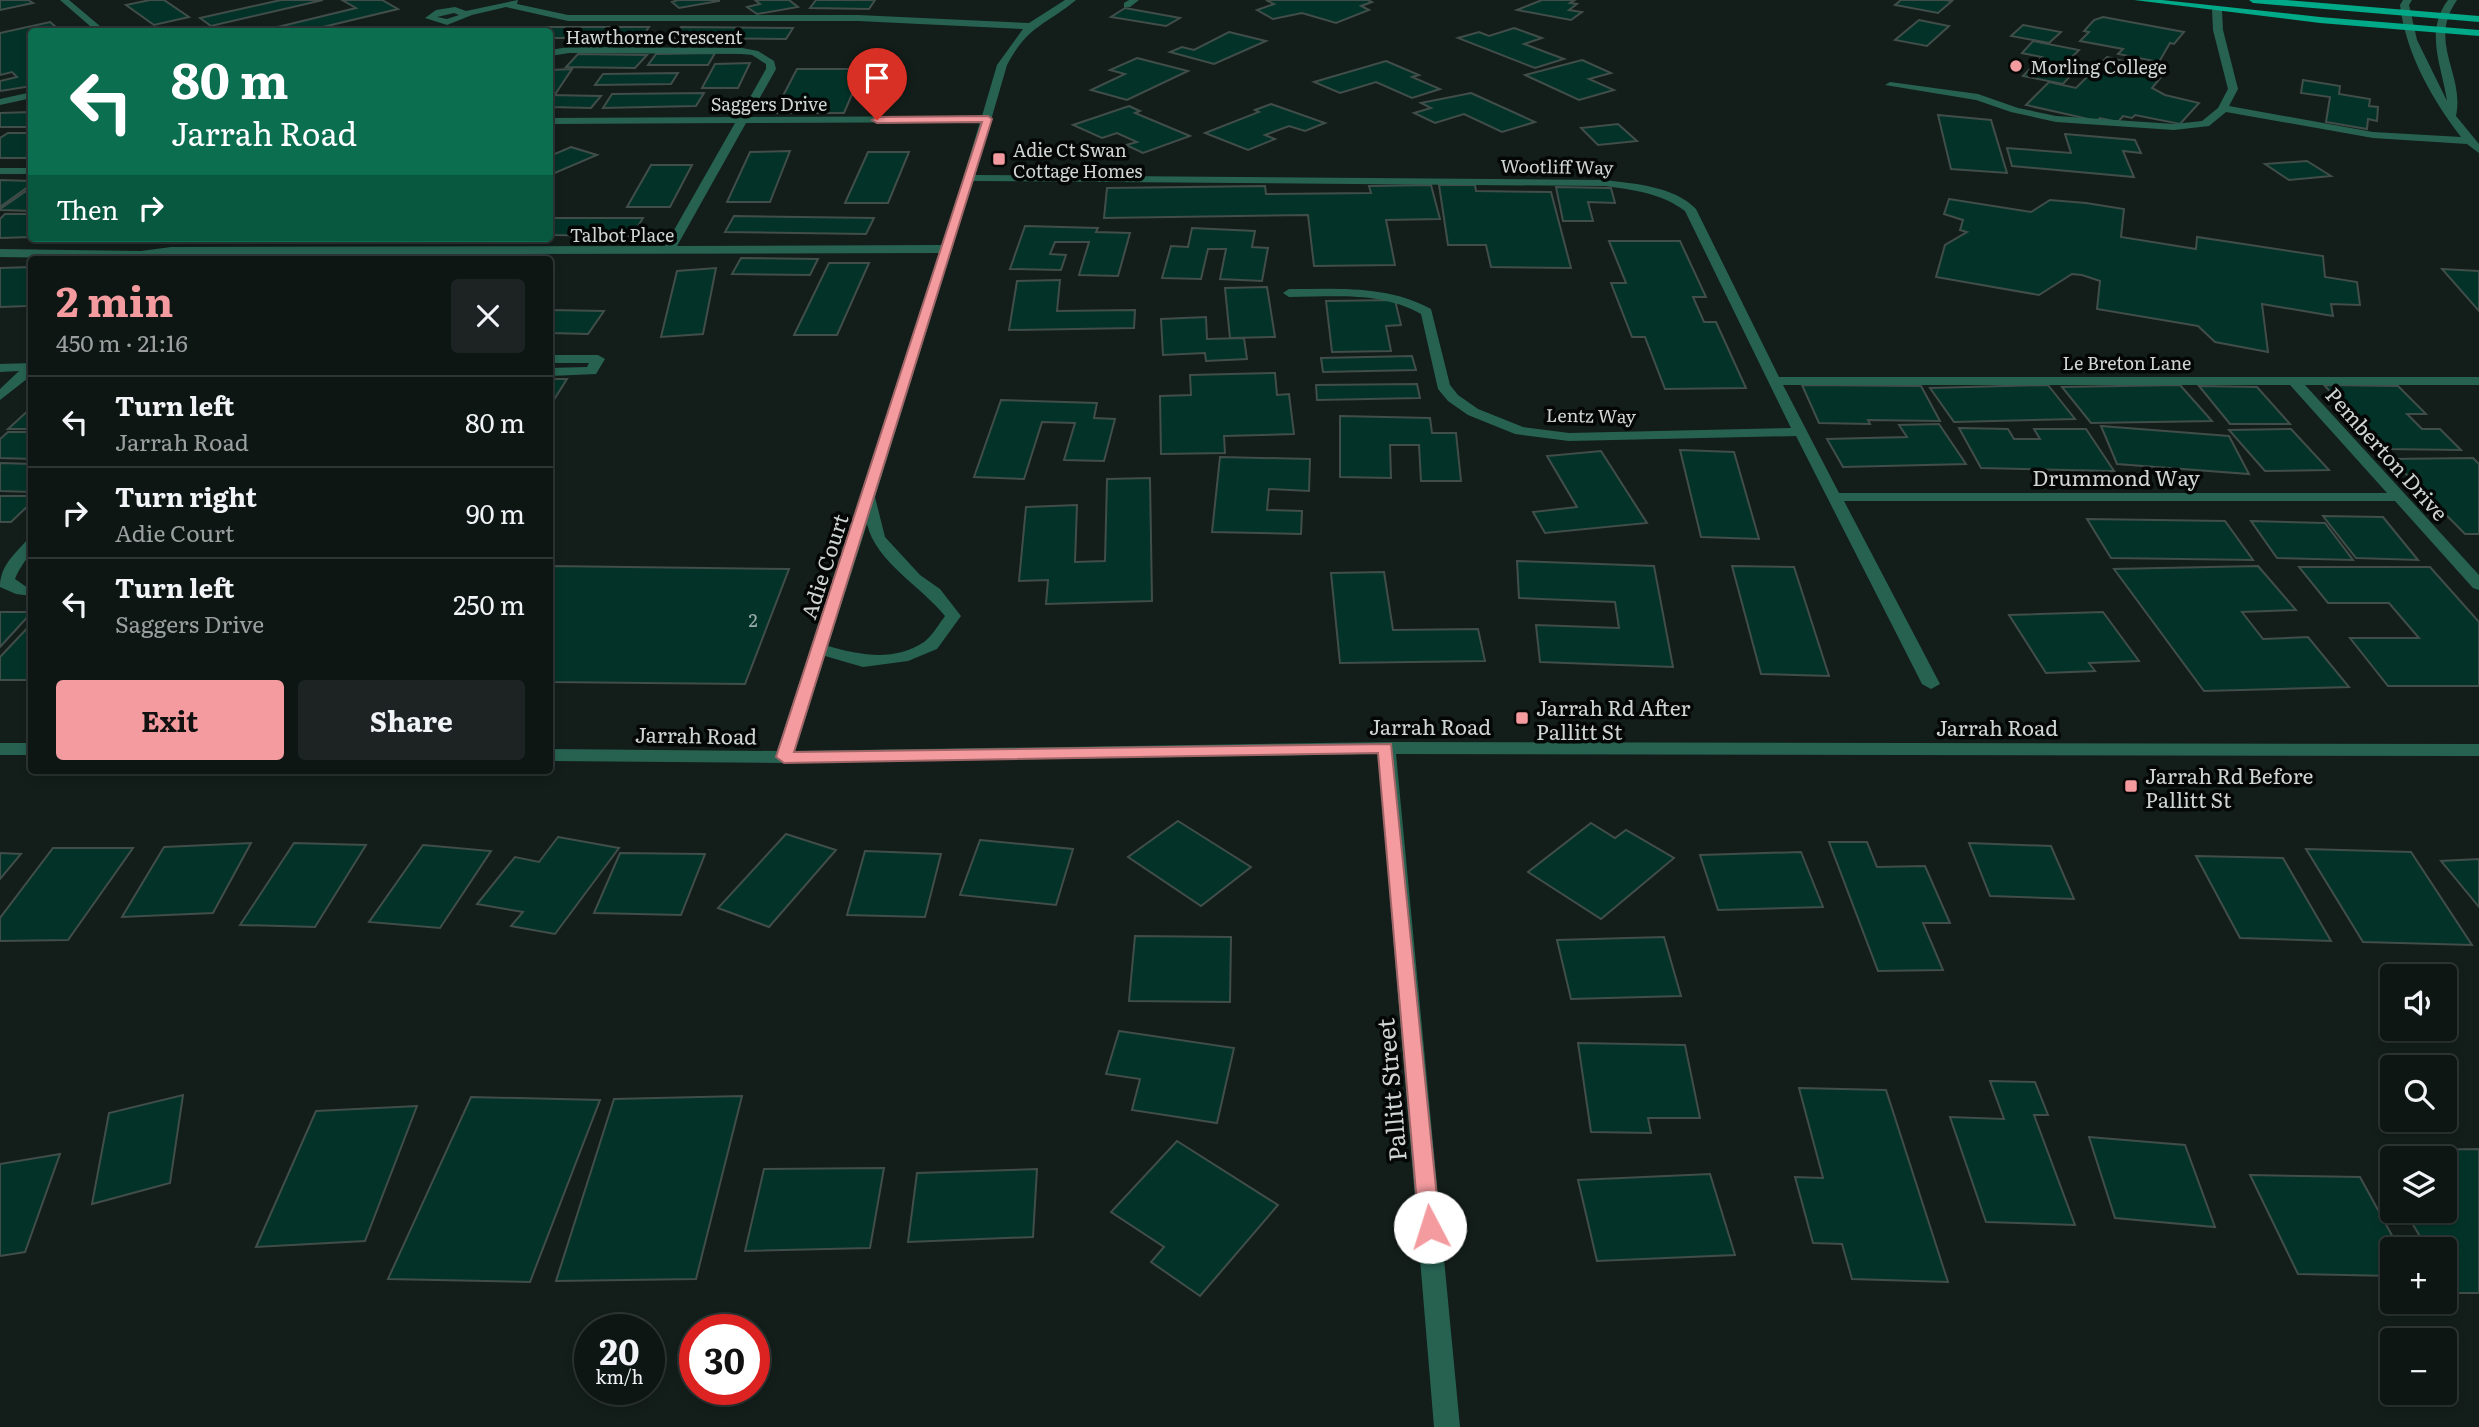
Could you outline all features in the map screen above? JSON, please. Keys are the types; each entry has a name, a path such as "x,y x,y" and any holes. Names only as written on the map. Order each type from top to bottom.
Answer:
{"main road":[{"path":"2137,0 2217,10 2479,33"},
{"path":"2253,0 2479,19"}],"street":[{"path":"64,0 98,28"},
{"path":"468,13 449,5 430,18 440,22 461,20 468,13 523,0"},
{"name":"Adie Court","path":"784,757 821,649 970,177 1002,65 1015,39 1028,26 1072,0"},
{"path":"2409,0 2404,5 2408,28 2435,94 2479,150"},
{"path":"2452,114 2454,96 2443,57 2440,30 2441,16 2453,0"},
{"path":"505,5 546,15 595,19 858,18 1028,26"},
{"path":"1890,85 1978,97 2015,110 2056,119 2194,127 2212,120 2223,108 2233,89 2218,30 2217,10"},
{"path":"433,28 440,22"},
{"name":"Hawthorne Crescent","path":"553,53 569,50 755,53 771,63 771,69 739,122"},
{"path":"0,102 28,96"},
{"path":"2223,108 2373,135 2470,141"},
{"name":"Saggers Drive","path":"553,121 988,119"},
{"path":"668,251 739,122"},
{"path":"0,171 28,171"},
{"name":"Wootliff Way","path":"970,177 1605,183 1650,190 1681,201 1690,209 1774,381 1931,684"},
{"path":"164,256 181,242"},
{"name":"Talbot Place","path":"0,253 141,255 171,251 947,249"},
{"name":"Lentz Way","path":"1289,293 1387,296 1418,306 1427,312 1443,386 1453,398 1473,412 1520,430 1569,437 1800,432"},
{"path":"553,359 598,359 591,371 553,372"},
{"path":"0,368 28,367"},
{"path":"0,396 28,371"},
{"name":"Le Breton Lane","path":"1774,381 2479,381"},
{"name":"Pemberton Drive","path":"2294,381 2479,585"},
{"name":"Adie Court","path":"821,649 863,662 902,657 931,645 953,616 934,592 914,578 878,538 869,497"},
{"name":"Drummond Way","path":"1834,497 2399,497"},
{"path":"28,548 3,582 28,590"},
{"name":"Jarrah Road","path":"553,755 784,757 1386,748 2479,750"},
{"name":"Pallitt Street","path":"1386,748 1447,1427"},
{"path":"0,749 28,749"}],"building":[{"path":"0,0 28,0 33,3 0,10"},
{"path":"164,0 189,17 154,25 126,5"},
{"path":"281,0 323,0 211,26 200,18"},
{"path":"342,0 382,0 398,9 319,28 274,28 356,8"},
{"path":"755,0 789,0 798,7 757,14 747,7 760,4"},
{"path":"816,0 875,0 869,9 810,8"},
{"path":"1266,0 1372,2 1361,6 1369,10 1336,23 1302,13 1273,19 1257,10 1274,4"},
{"path":"1542,0 1575,0 1570,3 1577,4 1569,10 1582,12 1571,20 1517,10"},
{"path":"1901,0 1952,1 1938,13 1895,5"},
{"path":"719,1 679,8 672,2"},
{"path":"1125,8 1180,18 1166,26 1111,17"},
{"path":"2103,17 2184,32 2174,44 2170,43 2159,62 2118,54 2123,49 2080,41 2089,32 2084,31 2094,20"},
{"path":"1919,20 1949,26 1927,46 1895,40"},
{"path":"50,22 57,28 28,28 28,87 0,91 0,81 17,77 12,72 0,75 0,33"},
{"path":"2023,25 2061,32 2049,43 2011,36"},
{"path":"649,27 641,38 553,38 553,28 534,28"},
{"path":"681,27 793,28 786,39 672,38"},
{"path":"1514,28 1542,38 1524,44 1564,59 1535,68 1458,38 1479,32 1489,36"},
{"path":"1229,32 1266,41 1214,64 1170,52 1182,47 1194,50"},
{"path":"2033,41 2079,50 2068,61 2081,64 2063,84 2023,76 2042,57 2022,53"},
{"path":"715,53 708,65 648,65 656,54"},
{"path":"578,54 647,55 635,68 566,67"},
{"path":"2107,57 2166,71 2152,88 2165,95 2199,103 2180,124 2135,115 2132,118 2123,116 2118,122 2100,118 2097,121 2026,105 2049,82 2076,88"},
{"path":"1137,58 1188,71 1127,100 1091,90 1125,74 1110,70"},
{"path":"1582,60 1611,73 1589,79 1614,90 1579,100 1525,75"},
{"path":"1386,61 1419,75 1412,77 1440,89 1412,98 1376,82 1340,93 1314,82"},
{"path":"750,63 738,88 702,88 715,64"},
{"path":"572,69 556,93 553,93 553,70"},
{"path":"797,69 863,69 844,113 774,113"},
{"path":"678,73 671,84 595,85 603,74"},
{"path":"2303,80 2340,86 2339,94 2370,99 2369,106 2378,107 2377,121 2368,119 2367,129 2326,122 2330,97 2301,93"},
{"path":"704,93 696,106 603,108 612,94"},
{"path":"1471,93 1535,122 1502,132 1464,114 1435,123 1414,113 1431,108 1421,103"},
{"path":"553,95 601,96 591,108 553,107"},
{"path":"1271,104 1325,123 1305,131 1289,126 1265,135 1275,139 1248,150 1205,133 1259,112 1255,110"},
{"path":"1129,106 1140,111 1135,113 1190,136 1143,153 1126,145 1137,142 1117,133 1102,138 1073,125"},
{"path":"28,112 28,127 0,127 0,113"},
{"path":"1938,115 1991,120 2007,173 1951,169"},
{"path":"1618,124 1637,141 1598,145 1581,128"},
{"path":"8,133 28,133 28,158 0,158 0,138"},
{"path":"2065,134 2135,140 2141,153 2123,151 2134,177 2012,166 2007,148 2071,153"},
{"path":"571,147 597,155 553,174 553,155"},
{"path":"790,151 770,202 727,202 750,152"},
{"path":"868,152 909,152 888,203 845,203"},
{"path":"2307,161 2331,176 2289,180 2265,164"},
{"path":"651,165 692,165 670,207 627,207"},
{"path":"0,180 28,181 28,187 0,207"},
{"path":"1431,185 1440,219 1386,220 1395,265 1314,266 1308,215 1104,218 1107,188 1265,186 1266,194 1371,193 1369,186"},
{"path":"1439,185 1475,185 1476,191 1551,192 1571,268 1491,267 1486,245 1448,245"},
{"path":"1556,187 1611,188 1615,203 1588,202 1593,221 1563,221"},
{"path":"28,190 28,211 0,209"},
{"path":"1949,199 2031,212 2050,200 2086,203 2124,209 2121,237 2196,249 2197,237 2323,256 2325,277 2357,282 2360,305 2331,304 2333,316 2262,304 2268,352 2215,342 2198,326 2097,309 2100,281 2082,275 2072,274 2039,295 1936,277 1945,245 1967,232 1960,230 1963,220 1944,214"},
{"path":"5,214 28,214 28,237 0,238 0,219"},
{"path":"734,216 874,218 866,234 725,232"},
{"path":"553,218 643,218 632,236 553,235"},
{"path":"1025,226 1098,228 1096,232 1130,233 1118,276 1079,275 1089,242 1055,242 1050,254 1066,255 1061,270 1010,269"},
{"path":"1192,228 1255,231 1252,247 1268,248 1262,281 1220,279 1226,249 1208,249 1201,279 1162,278 1171,246 1188,247"},
{"path":"1609,241 1680,241 1706,297 1693,297 1704,322 1716,322 1746,388 1665,389 1645,337 1632,337 1611,283 1626,283"},
{"path":"741,258 818,259 810,275 732,274"},
{"path":"829,263 869,263 837,335 794,335"},
{"path":"28,267 28,305 0,307 0,268"},
{"path":"716,268 703,334 661,337 677,271"},
{"path":"2442,269 2479,271 2479,311"},
{"path":"1060,280 1057,311 1135,310 1134,328 1009,330 1017,281"},
{"path":"1267,287 1275,337 1230,338 1225,288"},
{"path":"1395,300 1401,325 1386,326 1391,351 1332,352 1326,301"},
{"path":"553,310 604,311 588,334 553,333"},
{"path":"1206,317 1207,339 1244,338 1247,359 1206,361 1205,353 1163,355 1161,319"},
{"path":"1412,356 1416,370 1323,372 1321,358"},
{"path":"1275,373 1277,395 1289,394 1294,434 1224,436 1225,453 1161,454 1160,396 1191,395 1190,375"},
{"path":"553,379 567,379 553,401"},
{"path":"1417,384 1420,398 1317,400 1316,385"},
{"path":"1802,385 1921,386 1940,421 1868,420 1870,424 1819,423"},
{"path":"2048,385 2075,419 1954,422 1930,388"},
{"path":"2180,385 2212,421 2091,423 2062,387"},
{"path":"2324,385 2398,386 2426,414 2407,414 2422,429 2440,429 2461,450 2383,449"},
{"path":"2199,386 2257,387 2290,424 2230,424"},
{"path":"1001,400 1097,403 1094,418 1115,419 1104,461 1064,460 1075,423 1042,422 1024,479 974,477"},
{"path":"28,411 28,429 8,429"},
{"path":"1340,416 1430,418 1432,433 1456,433 1461,481 1421,481 1419,445 1390,445 1391,478 1340,477"},
{"path":"1939,424 1966,464 1843,467 1827,439 1907,437 1899,425"},
{"path":"2101,426 2229,436 2249,474 2117,464"},
{"path":"1959,428 2008,429 2014,439 2040,439 2034,429 2086,429 2114,471 1981,468"},
{"path":"2291,429 2329,470 2265,471 2229,430"},
{"path":"8,432 28,432 28,459 0,458 0,439"},
{"path":"1680,450 1734,452 1759,539 1701,537"},
{"path":"1601,451 1647,523 1545,533 1533,512 1577,507 1547,456"},
{"path":"1220,457 1310,459 1309,491 1269,489 1267,510 1302,511 1301,534 1212,532"},
{"path":"2473,458 2479,464 2479,534 2465,534 2391,459"},
{"path":"0,463 28,464 28,492 0,491"},
{"path":"1150,478 1152,601 1046,604 1048,580 1019,581 1026,507 1077,505 1075,562 1105,561 1107,479"},
{"path":"0,496 28,496 28,506 11,522 0,522"},
{"path":"2323,516 2383,517 2418,560 2356,558"},
{"path":"2087,519 2225,521 2253,560 2111,558"},
{"path":"2251,521 2325,523 2353,560 2277,558"},
{"path":"1517,561 1654,566 1673,667 1540,662 1536,625 1619,628 1615,602 1519,598"},
{"path":"553,566 789,569 745,684 553,682"},
{"path":"1732,566 1794,567 1829,676 1761,674"},
{"path":"2258,566 2296,610 2242,612 2263,639 2308,637 2349,687 2204,691 2114,569"},
{"path":"2299,567 2430,567 2479,622 2479,686 2388,686 2350,638 2419,638 2389,603 2328,603"},
{"path":"1384,572 1393,630 1478,629 1485,661 1340,663 1331,573"},
{"path":"0,612 28,612 28,616 0,647"},
{"path":"2103,612 2139,661 2089,663 2095,671 2046,673 2009,615"},
{"path":"28,627 28,680 0,680 0,657"},
{"path":"1178,821 1251,867 1201,906 1128,857"},
{"path":"1591,823 1615,838 1626,830 1674,858 1601,919 1528,872"},
{"path":"786,834 836,850 769,927 718,908"},
{"path":"558,837 619,848 555,934 511,926 523,912 477,904 515,857 539,862"},
{"path":"980,840 1073,849 1056,905 960,895"},
{"path":"1829,842 1867,842 1877,867 1925,866 1950,923 1923,923 1943,970 1878,971"},
{"path":"251,843 213,913 122,917 164,847"},
{"path":"294,843 366,845 315,927 240,925"},
{"path":"1969,843 2051,846 2074,899 1990,896"},
{"path":"423,845 491,851 440,928 369,922"},
{"path":"53,848 133,848 68,940 0,941 0,918"},
{"path":"2306,849 2411,852 2472,945 2363,942"},
{"path":"865,851 941,854 925,917 847,915"},
{"path":"1801,852 1823,907 1718,910 1700,855"},
{"path":"0,853 21,854 0,879"},
{"path":"620,853 705,854 681,915 594,913"},
{"path":"2196,856 2283,858 2331,941 2240,938"},
{"path":"2479,859 2479,907 2441,861"},
{"path":"1135,936 1231,937 1230,1002 1129,1001"},
{"path":"1664,937 1681,996 1571,999 1557,940"},
{"path":"1119,1031 1234,1048 1217,1123 1132,1110 1140,1079 1106,1074"},
{"path":"1578,1043 1685,1045 1700,1118 1648,1118 1651,1133 1591,1132"},
{"path":"1990,1081 2035,1082 2048,1115 2034,1115 2075,1225 1986,1222 1950,1117 2004,1119"},
{"path":"1799,1088 1886,1090 1948,1282 1852,1279 1842,1244 1813,1243 1795,1177 1823,1178"},
{"path":"183,1095 170,1183 92,1204 109,1113"},
{"path":"742,1096 696,1279 556,1281 614,1099"},
{"path":"471,1097 600,1100 530,1282 388,1279"},
{"path":"417,1106 365,1241 256,1247 316,1111"},
{"path":"2089,1137 2185,1145 2215,1227 2115,1218"},
{"path":"1177,1141 1278,1205 1200,1296 1151,1262 1164,1247 1111,1212"},
{"path":"2457,1149 2479,1149 2479,1293 2457,1293 2457,1237 2420,1237 2412,1223 2457,1223"},
{"path":"60,1154 25,1252 0,1256 0,1164"},
{"path":"884,1168 870,1248 745,1251 764,1169"},
{"path":"1037,1169 1033,1237 908,1242 917,1173"},
{"path":"1710,1174 1735,1255 1597,1261 1578,1180"},
{"path":"2250,1175 2360,1177 2380,1214 2380,1223 2385,1223 2393,1237 2380,1237 2380,1276 2298,1274"}],"place":[{"name":"Morling College","path":"2016,66"},
{"name":"Adie Ct Swan Cottage Homes","path":"999,159"},
{"name":"Jarrah Rd After Pallitt St","path":"1522,718"},
{"name":"Jarrah Rd Before Pallitt St","path":"2131,786"}],"route":[{"path":"877,120 988,119 885,439 829,624 784,757 1386,748 1430,1227"}]}
